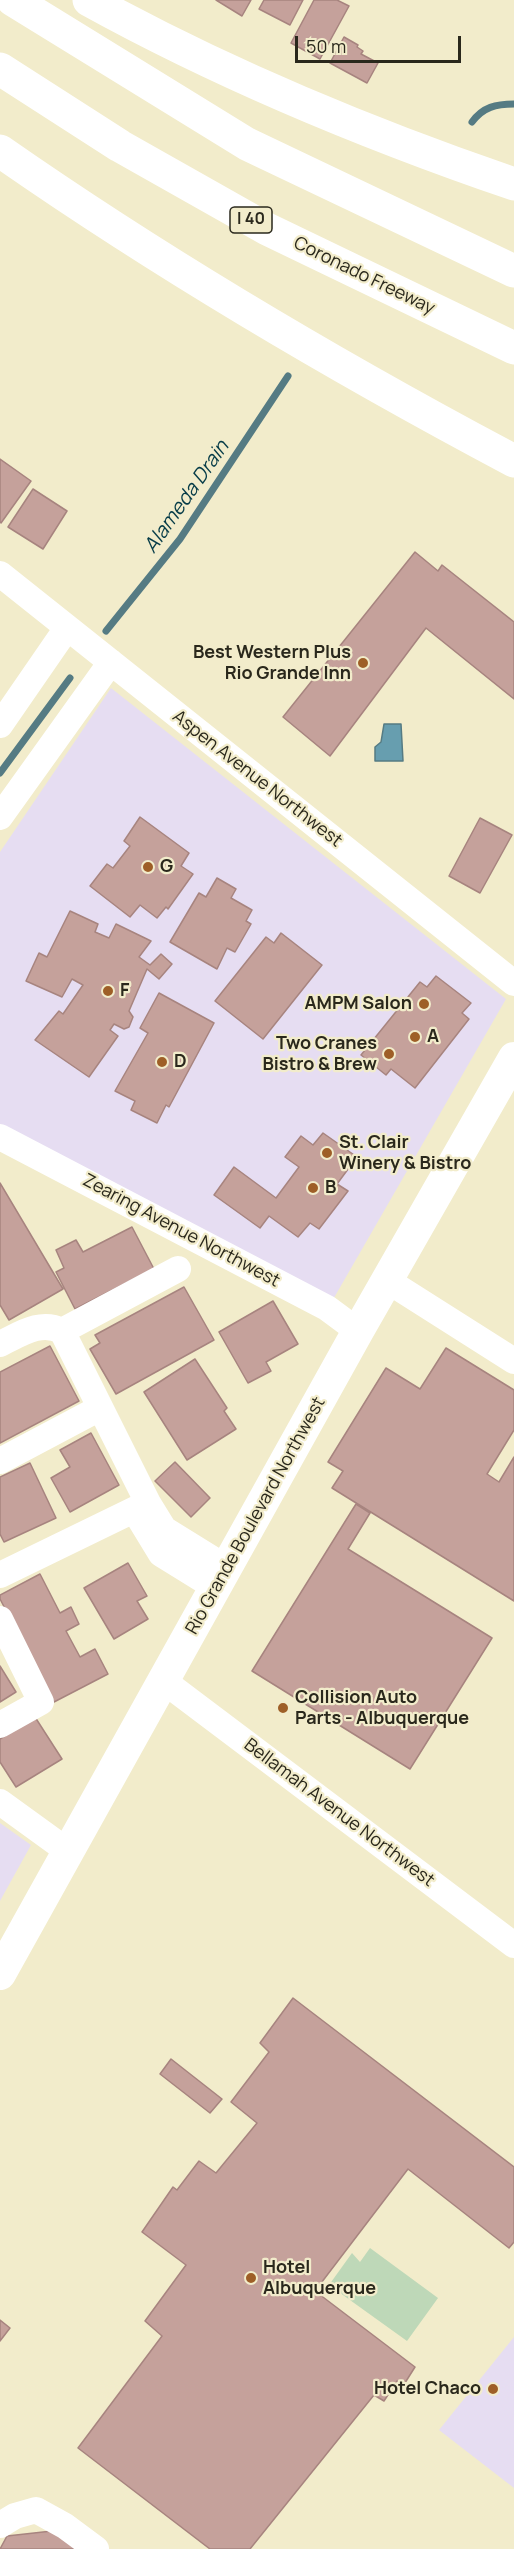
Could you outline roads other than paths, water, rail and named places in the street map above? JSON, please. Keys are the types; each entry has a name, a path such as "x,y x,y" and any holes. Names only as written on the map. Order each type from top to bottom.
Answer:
{"highway":[{"path":"13,0 248,144 514,271"},
{"path":"89,0 139,27 279,94 427,154 514,184"},
{"name":"Coronado Freeway","path":"0,69 120,146 267,229 514,348"},
{"path":"0,151 197,281 364,381 514,461"}],"main road":[{"name":"Rio Grande Boulevard Northwest","path":"0,1974 165,1682 358,1331 514,1058"}],"street":[{"name":"Aspen Avenue Northwest","path":"0,574 514,983"},
{"path":"0,726 67,628"},
{"path":"0,817 111,662"},
{"name":"Zearing Avenue Northwest","path":"0,1137 327,1308 358,1331"},
{"path":"62,1331 178,1269"},
{"path":"388,1281 514,1361"},
{"path":"0,1344 38,1326 52,1326 62,1331 100,1408 161,1554 221,1578"},
{"path":"0,1461 100,1408"},
{"path":"0,1575 141,1507"},
{"path":"0,1619 41,1702 0,1725"},
{"name":"Bellamah Avenue Northwest","path":"165,1682 514,1945"},
{"path":"0,1802 69,1852"},
{"path":"0,2525 15,2516 36,2510 65,2526 96,2549"}],"water":[{"path":"384,724 401,724 403,761 375,761 375,747 381,742"}],"waterway":[{"path":"472,122 490,107 514,104"},
{"name":"Alameda Drain","path":"106,631 180,539 288,376"},
{"name":"Alameda Drain","path":"0,773 70,678"}],"place":[{"name":"Best Western Plus Rio Grande Inn","path":"363,663"},
{"name":"G","path":"148,867"},
{"name":"F","path":"108,991"},
{"name":"AMPM Salon","path":"424,1004"},
{"name":"A","path":"415,1037"},
{"name":"Two Cranes Bistro & Brew","path":"389,1054"},
{"name":"D","path":"162,1062"},
{"name":"St. Clair Winery & Bistro","path":"327,1153"},
{"name":"B","path":"313,1188"},
{"name":"Collision Auto Parts - Albuquerque","path":"283,1708"},
{"name":"Hotel Albuquerque","path":"251,2278"},
{"name":"Hotel Chaco","path":"493,2389"}]}
